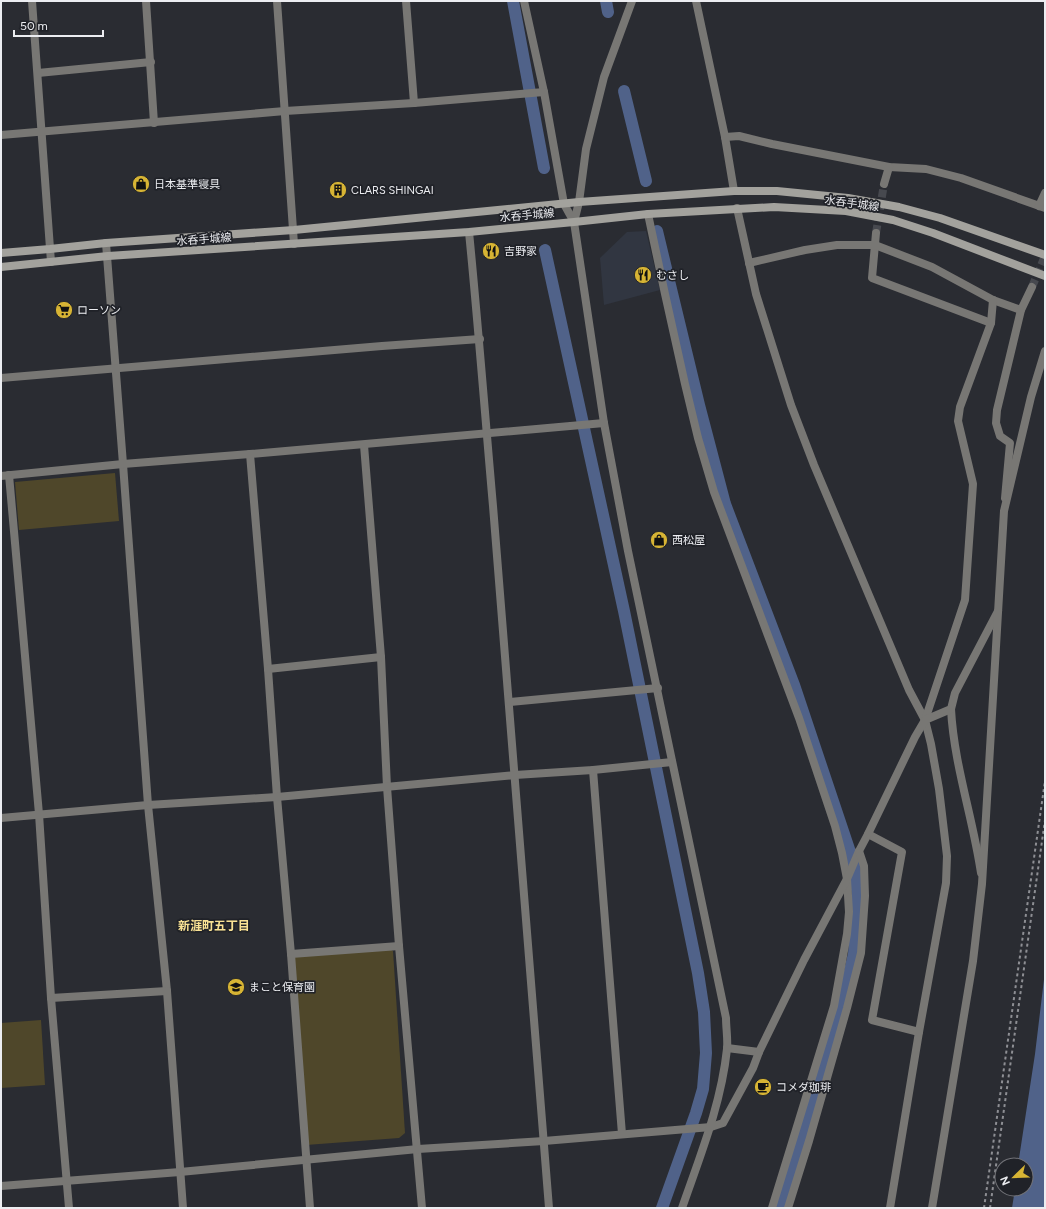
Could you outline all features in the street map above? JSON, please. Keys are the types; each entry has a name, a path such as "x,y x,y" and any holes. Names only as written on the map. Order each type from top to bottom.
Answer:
{"main road":[{"name":"水呑手城線","path":"1,253 106,243 294,230 579,202 734,191 777,192 848,198 899,207 940,218 1045,255"},
{"name":"水呑手城線","path":"1,267 108,256 469,232 648,214 774,207 846,211 893,220 933,232 1045,276"}],"street":[{"path":"32,1 51,262"},
{"path":"146,1 154,123"},
{"path":"277,1 294,244"},
{"path":"406,1 414,103"},
{"path":"524,1 544,92 564,204 574,222 604,423 628,551 658,688 672,762 726,1018 727,1048 722,1084 711,1127 682,1208"},
{"path":"574,222 579,202 586,149 604,77 632,1"},
{"path":"696,1 725,137 734,191"},
{"path":"38,73 150,62"},
{"path":"1,135 285,111 414,103 544,92"},
{"path":"725,137 739,136 889,167 926,169 960,178 1042,207 1045,194"},
{"path":"884,184 889,167"},
{"path":"737,208 756,294 791,405 814,465 909,690 925,720 939,789 947,856 946,884 919,1032 890,1208"},
{"path":"648,214 664,294 685,384 698,438 714,492 799,718 836,826 848,877 849,912 847,934 834,1006 772,1208"},
{"path":"469,232 480,339 486,433 510,702 549,1208"},
{"path":"876,233 872,278 991,323"},
{"path":"106,243 148,805 167,991 183,1208"},
{"path":"749,263 806,250 837,245 875,245 932,267 993,300 1021,310"},
{"path":"932,1208 973,961 982,884 1005,491 1010,443 1000,436 996,423 997,410 1021,310 1032,287"},
{"path":"1,1186 180,1172 418,1149 544,1141 711,1127 723,1123 753,1068 804,960 848,877 915,737 925,720 965,600 973,484 958,420 960,407 991,323 993,300"},
{"path":"1,378 480,339"},
{"path":"1004,511 1031,397 1045,350"},
{"path":"69,1208 51,998 39,814 5,476 123,464 604,423"},
{"path":"364,444 381,657 387,787 399,946 422,1208"},
{"path":"250,454 291,954 310,1208"},
{"path":"982,884 976,845 956,752 951,709 955,693 999,610"},
{"path":"268,670 381,657"},
{"path":"510,702 658,688"},
{"path":"925,720 951,709"},
{"path":"1,818 148,805 277,797 672,762"},
{"path":"593,770 622,1134"},
{"path":"868,834 902,852 872,1020 919,1032"},
{"path":"788,1208 848,1008 861,952 865,896 864,866 858,854"},
{"path":"291,954 399,946"},
{"path":"51,998 167,991"},
{"path":"727,1048 760,1052"}],"path":[{"path":"984,1208 1045,781"},
{"path":"990,1208 1045,820"}],"shaded area":[{"path":"646,231 660,290 604,305 600,258 627,232"},
{"path":"115,473 119,521 19,530 15,482"},
{"path":"388,948 393,951 405,1133 399,1138 306,1145 292,957"},
{"path":"41,1020 45,1085 1,1088 1,1023"}],"water":[{"path":"1045,971 1045,1208 1012,1208 1014,1197 1034,1197 1034,1157 1019,1157 1035,1054"}],"waterway":[{"path":"513,1 544,168"},
{"path":"606,1 608,12"},
{"path":"624,91 646,181"},
{"path":"657,231 699,405 725,504 794,685 854,864 858,898 854,954 841,1009 826,1062 800,1141 781,1208"},
{"path":"545,250 624,611 698,973 704,1012 706,1053 703,1089 662,1208"}],"tunnel":[{"path":"876,233 884,184"},
{"path":"1032,287 1045,256"}],"place":[{"name":"日本基準寝具","path":"141,184"},
{"name":"CLARS SHINGAI","path":"338,190"},
{"name":"吉野家","path":"491,251"},
{"name":"むさし","path":"643,275"},
{"name":"ローソン","path":"64,310"},
{"name":"西松屋","path":"659,540"},
{"name":"まこと保育園","path":"236,987"},
{"name":"コメダ珈琲","path":"763,1087"}],"district":[{"name":"新涯町五丁目","path":"214,926"}]}
